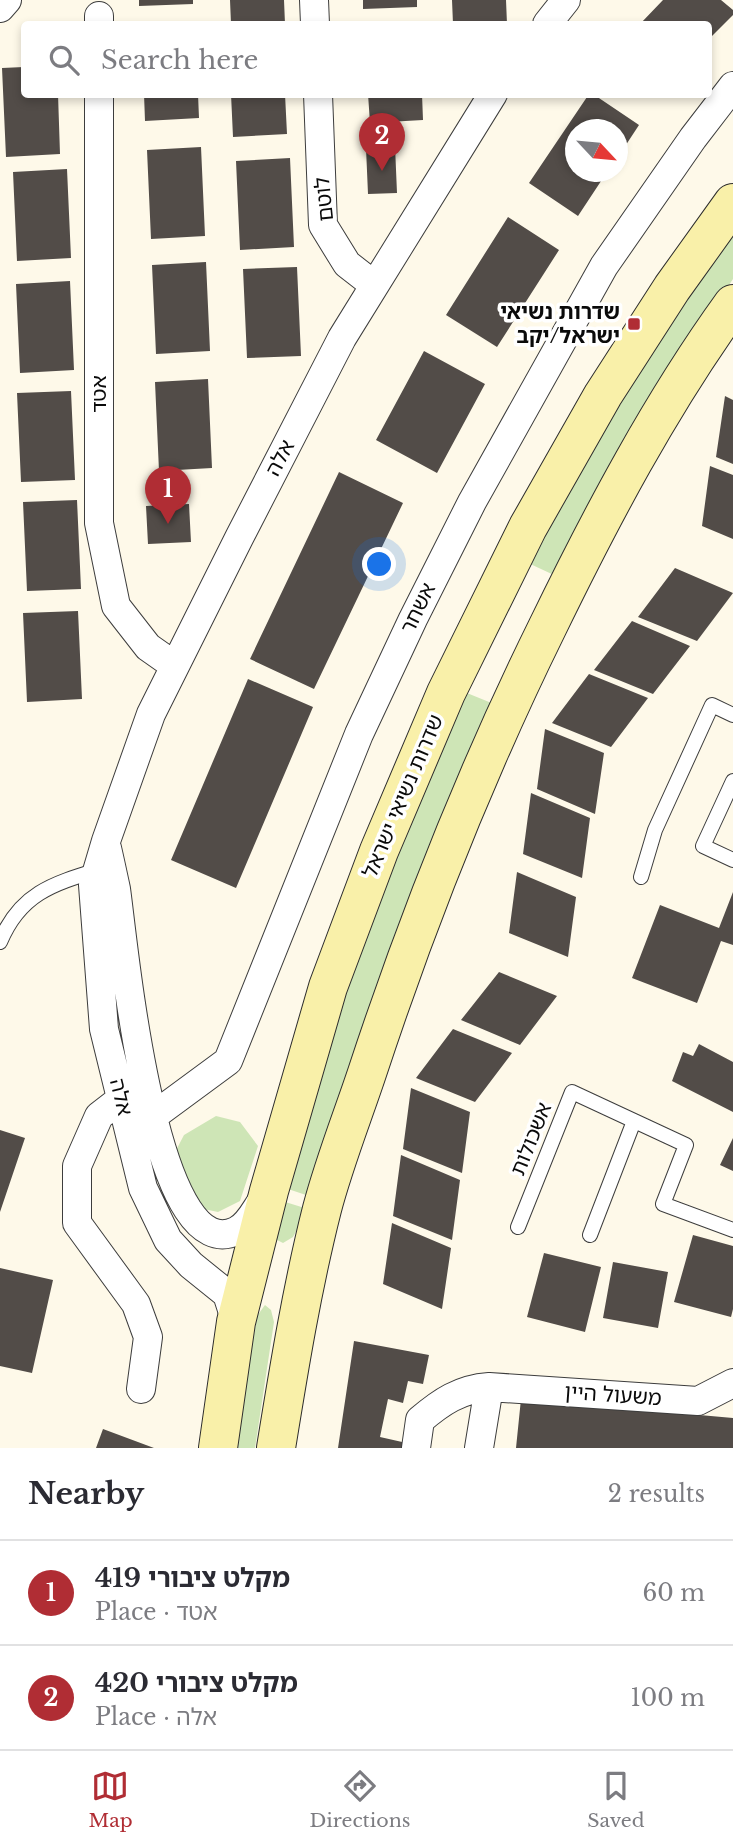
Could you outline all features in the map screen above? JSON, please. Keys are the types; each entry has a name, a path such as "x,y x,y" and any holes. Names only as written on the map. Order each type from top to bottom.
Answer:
{"main road":[{"name":"שדרות נשיאי ישראל","path":"218,1448 236,1322 269,1191 328,987 379,851 446,693 528,527 603,395 671,288 733,203"},
{"path":"276,1448 296,1326 323,1207 420,920 475,783 583,554 656,425 733,304"}],"street":[{"path":"0,8 7,0"},
{"path":"314,0 315,21"},
{"path":"549,21 566,0"},
{"name":"אשחר","path":"141,1389 148,1337 136,1304 77,1223 77,1167 99,1116 134,1114 228,1061 359,734 412,619 472,502 604,266 693,138 733,86"},
{"name":"אטד","path":"99,98 99,523 116,606 148,647 175,666"},
{"name":"לוטם","path":"318,98 323,225 348,264 374,285"},
{"name":"אלה","path":"269,1191 249,1222 237,1231 222,1235 197,1221 180,1197 166,1166 134,1114 104,1029 93,885 150,714 342,338 491,98"},
{"name":"אלה","path":"106,841 116,890 122,948 139,1051 134,1114 143,1188 168,1240 191,1265 227,1294 236,1322"},
{"name":"משעול היין","path":"416,1448 420,1420 436,1406 472,1388 698,1401 733,1383"},
{"path":"479,1448 489,1387"}],"lane":[{"path":"641,877 655,830 712,705 733,715"},
{"path":"733,781 702,846 733,860"},
{"path":"0,942 8,924 36,893 67,879 98,870"},
{"name":"אשכולות","path":"518,1227 572,1092 686,1145 663,1204 733,1230"},
{"path":"590,1235 634,1121"}],"green space":[{"path":"733,229 733,279 703,324 556,576 526,562 581,462"},
{"path":"462,691 494,704 312,1197 285,1188 358,953"},
{"path":"216,1116 240,1122 258,1146 240,1201 218,1212 194,1207 171,1160 184,1135"},
{"path":"282,1201 308,1209 293,1237 283,1243 275,1239"},
{"path":"265,1305 271,1310 274,1322 255,1448 235,1448 257,1316"}],"building":[{"path":"139,0 193,0 193,4 139,6"},
{"path":"230,0 284,0 285,21 231,21"},
{"path":"363,0 417,0 417,7 363,9"},
{"path":"452,0 506,0 507,21 453,21"},
{"path":"663,0 721,0 733,10 733,15 712,36 712,21 643,21"},
{"path":"21,67 21,98 58,98 60,154 6,157 2,68"},
{"path":"144,98 198,98 199,118 145,121"},
{"path":"231,98 285,98 287,134 233,137"},
{"path":"368,98 422,98 423,120 370,123"},
{"path":"586,98 599,98 639,125 628,142 628,119 572,119"},
{"path":"565,130 565,182 600,182 578,216 529,183"},
{"path":"395,146 397,193 368,194 366,148"},
{"path":"201,147 205,236 151,239 147,150"},
{"path":"290,158 294,247 240,250 236,161"},
{"path":"67,169 71,258 17,261 13,172"},
{"path":"508,217 559,250 497,347 446,315"},
{"path":"206,262 210,351 156,354 152,265"},
{"path":"297,267 301,356 247,358 243,269"},
{"path":"70,281 74,370 20,373 16,284"},
{"path":"424,351 485,384 437,473 376,440"},
{"path":"208,379 212,468 159,471 155,382"},
{"path":"71,391 75,480 21,482 17,393"},
{"path":"725,396 733,400 733,464 716,457"},
{"path":"710,466 733,475 733,539 702,526"},
{"path":"339,472 403,503 314,689 250,659"},
{"path":"77,500 81,589 27,591 23,502"},
{"path":"189,504 191,542 148,544 146,506"},
{"path":"675,568 733,593 697,641 638,617"},
{"path":"78,611 82,699 27,702 23,613"},
{"path":"632,621 690,646 653,694 594,670"},
{"path":"589,674 648,698 611,747 552,723"},
{"path":"248,679 313,707 236,888 171,860"},
{"path":"545,729 604,753 595,814 537,789"},
{"path":"531,793 590,818 582,878 523,854"},
{"path":"517,872 576,897 568,957 509,933"},
{"path":"733,892 733,945 721,941 697,1003 632,978 660,905 719,928"},
{"path":"499,972 557,996 520,1045 461,1020"},
{"path":"453,1029 512,1053 475,1102 416,1078"},
{"path":"699,1044 733,1062 733,1112 672,1081 683,1052 693,1056"},
{"path":"411,1088 470,1112 462,1173 403,1149"},
{"path":"0,1130 25,1138 0,1212"},
{"path":"733,1138 733,1171 720,1165"},
{"path":"401,1155 460,1180 452,1240 393,1216"},
{"path":"392,1223 451,1248 442,1309 383,1284"},
{"path":"693,1235 733,1246 731,1317 674,1302"},
{"path":"544,1253 601,1267 585,1332 527,1317"},
{"path":"613,1262 668,1272 658,1328 603,1318"},
{"path":"0,1268 53,1280 32,1373 0,1366"},
{"path":"354,1341 429,1355 423,1384 408,1381 403,1403 388,1399 380,1437 411,1444 410,1448 338,1448"},
{"path":"521,1399 733,1418 733,1448 516,1448"},
{"path":"103,1429 154,1448 96,1448"}],"place":[{"name":"מקלט ציבורי 420","path":"382,171"},
{"name":"שדרות נשיאי ישראל/יקב","path":"634,324"},
{"name":"מקלט ציבורי 419","path":"168,524"}]}
